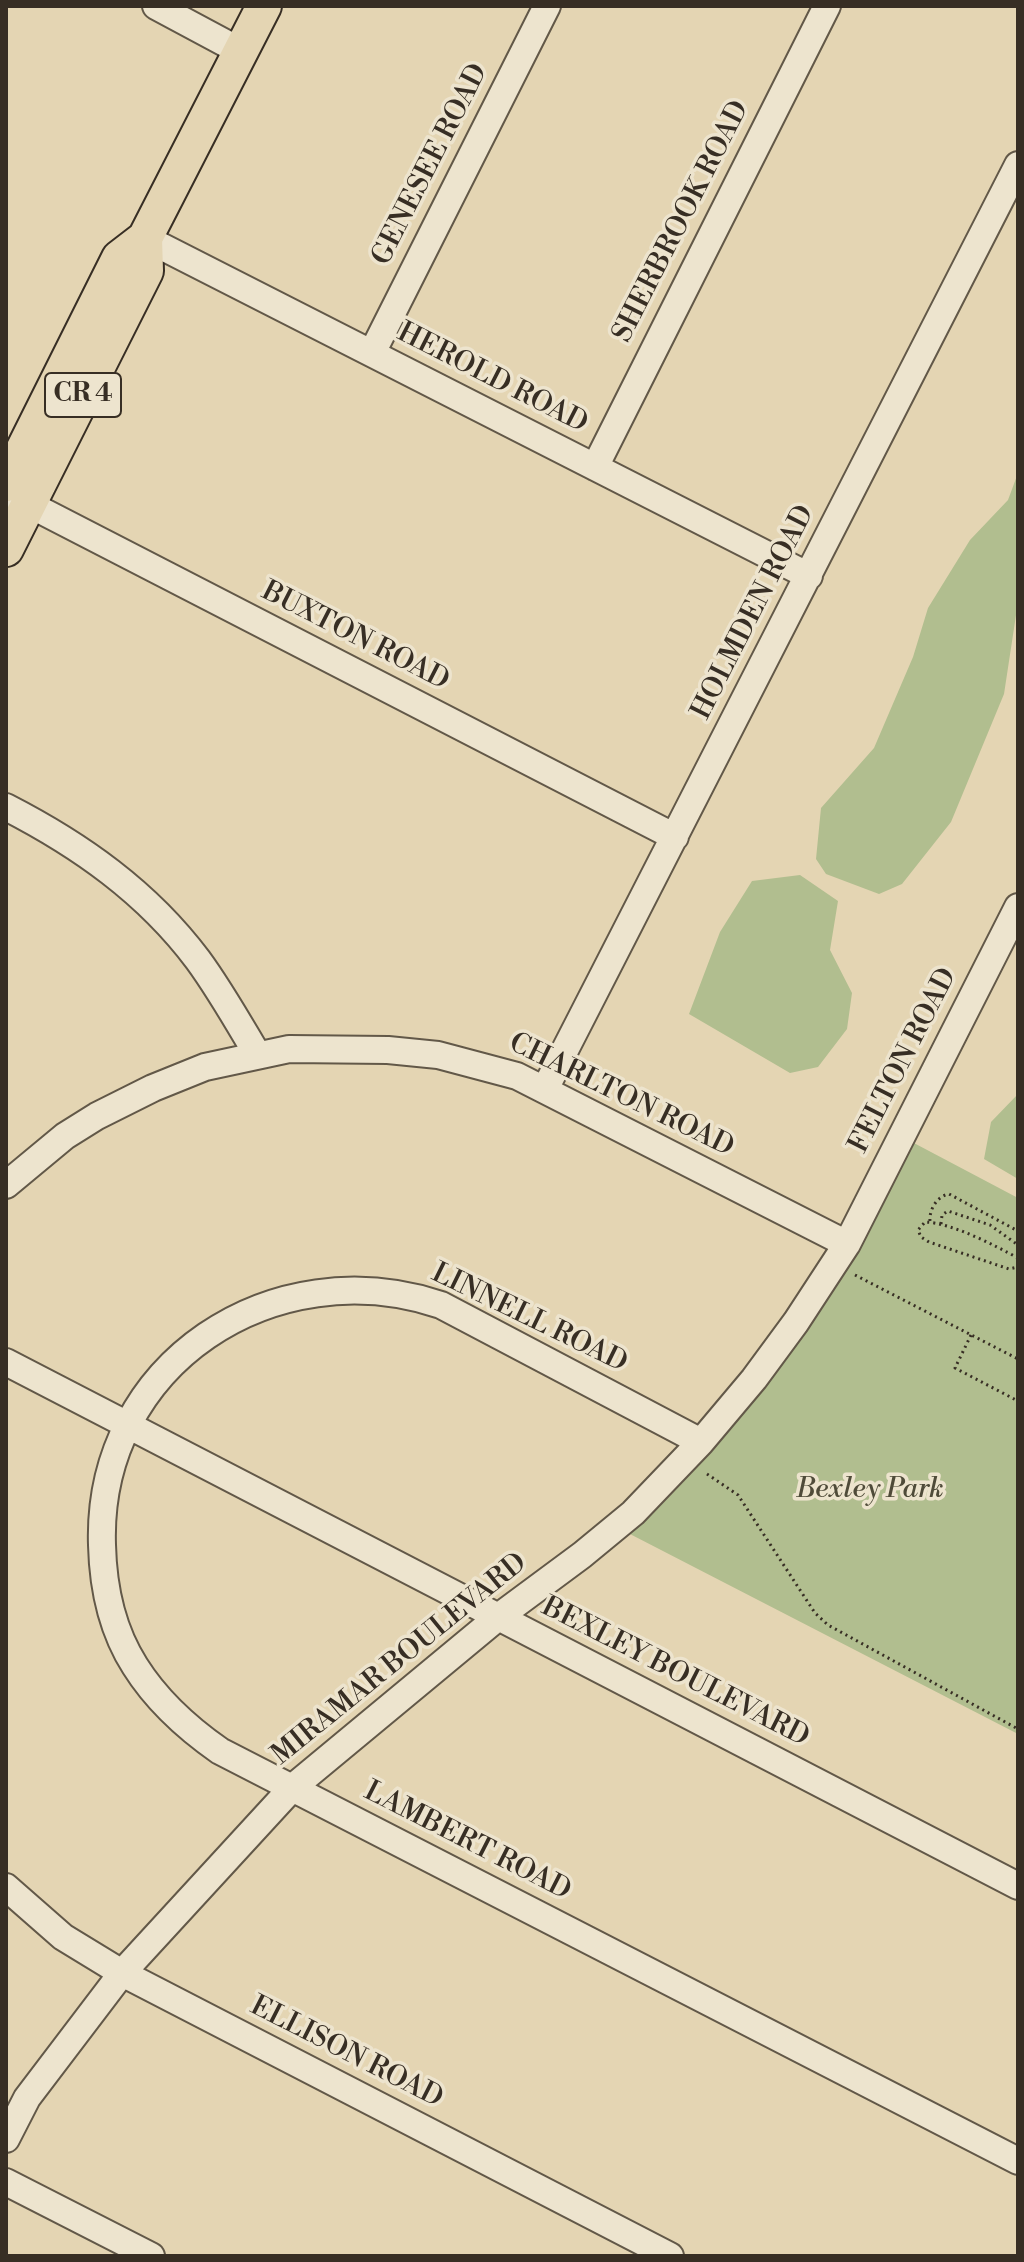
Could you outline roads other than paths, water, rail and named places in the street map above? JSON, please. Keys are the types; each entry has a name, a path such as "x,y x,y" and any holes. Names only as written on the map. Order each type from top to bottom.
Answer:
{"main road":[{"name":"CR 4","path":"6,549 14,493 119,258 145,238 264,6"}],"street":[{"path":"156,6 240,51"},
{"name":"GENESEE ROAD","path":"372,353 547,6"},
{"name":"SHERBROOK ROAD","path":"595,467 827,6"},
{"name":"HOLMDEN ROAD","path":"545,1089 1018,165"},
{"name":"HEROLD ROAD","path":"145,238 809,576"},
{"name":"BUXTON ROAD","path":"14,493 675,837"},
{"path":"6,807 58,834 101,863 161,917 196,958 257,1054"},
{"name":"FELTON ROAD","path":"847,1244 1018,907"},
{"name":"CHARLTON ROAD","path":"6,1185 65,1136 97,1116 205,1067 289,1049 357,1048 425,1053 517,1076 847,1244"},
{"name":"MIRAMAR BOULEVARD","path":"6,2139 27,2098 122,1973 292,1788 497,1618 633,1513 701,1442 754,1379 847,1244"},
{"name":"LINNELL ROAD","path":"128,1423 167,1369 211,1333 240,1316 272,1303 316,1292 349,1289 411,1295 441,1305 701,1442"},
{"name":"BEXLEY BOULEVARD","path":"6,1362 1018,1886"},
{"name":"LAMBERT ROAD","path":"128,1423 106,1485 102,1538 107,1599 128,1654 152,1690 194,1733 220,1751 1018,2161"},
{"name":"ELLISON ROAD","path":"6,1887 63,1937 122,1973 670,2256"},
{"path":"6,2182 151,2256"}],"park label":[{"name":"Bexley Park","path":"870,1490"}]}
